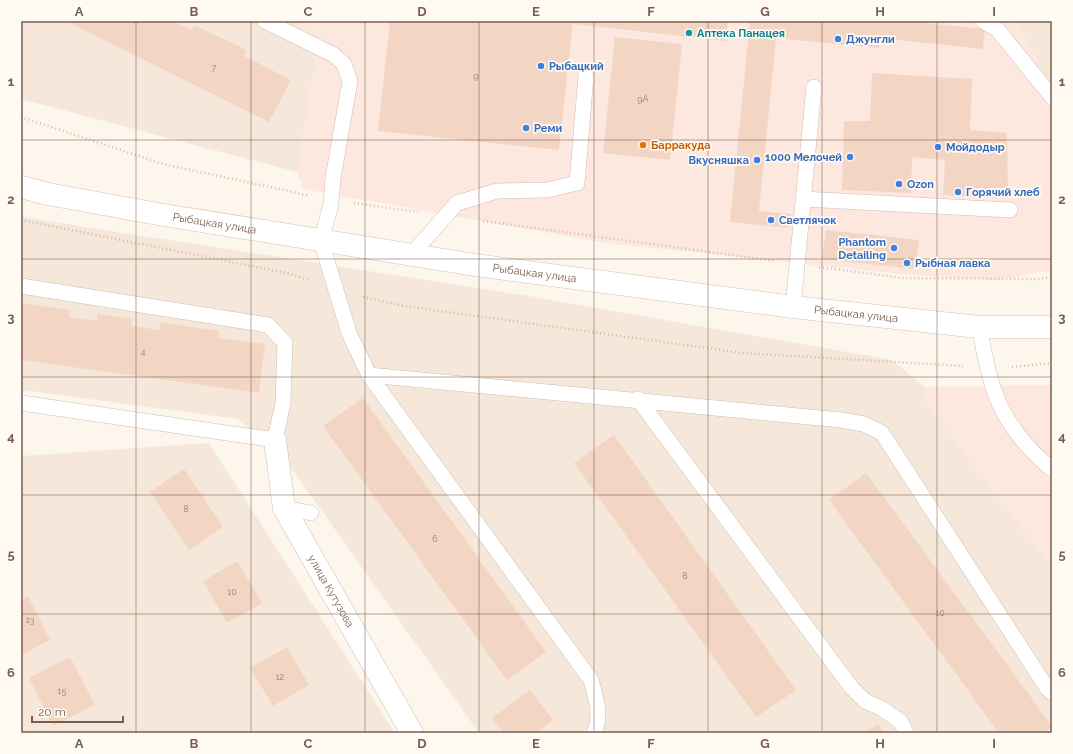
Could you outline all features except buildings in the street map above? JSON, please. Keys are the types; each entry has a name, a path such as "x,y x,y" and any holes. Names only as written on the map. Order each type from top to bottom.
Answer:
{"main road":[{"name":"Рыбацкая улица","path":"21,187 48,194 321,241 411,255 792,307 979,327 1052,326"},
{"name":"улица Кутузова","path":"275,440 284,508 412,733"}],"lane":[{"path":"265,21 334,55 344,64 350,81 333,178 332,200 321,241 349,333 369,375 591,680 597,702 597,726 594,733"},
{"path":"983,21 997,29 1052,97"},
{"path":"411,255 457,203 497,191 547,190 577,184 586,76"},
{"path":"792,307 814,87"},
{"path":"803,199 1010,210"},
{"path":"21,286 268,325 285,343 283,403 275,440 21,403"},
{"path":"979,327 995,394 1011,424 1035,455 1052,469"},
{"path":"369,375 638,399 841,420 864,424 882,433 1047,688 1052,692"},
{"path":"638,399 851,688 865,701 882,708 901,722 906,733"},
{"path":"284,508 311,513"}],"path":[{"path":"21,117 164,164 332,200 903,278 1040,279 1052,277"},
{"path":"21,220 291,274 336,290 404,306 743,353 970,366 989,369 1052,363"}],"shaded area":[{"path":"21,21 296,21 316,61 297,172 21,99"},
{"path":"296,21 1017,21 1052,90 1052,270 998,280 910,275 606,243 303,189 297,172 316,61"},
{"path":"1017,21 1052,21 1052,90"},
{"path":"21,217 523,295 892,360 925,387 925,400 1052,567 1052,733 479,733 290,466 238,419 21,390"},
{"path":"1052,385 1052,567 925,400 925,387"},
{"path":"209,443 395,733 21,733 21,456"}],"place":[{"name":"Аптека Панацея","path":"689,33"},
{"name":"Джунгли","path":"838,39"},
{"name":"Рыбацкий","path":"541,66"},
{"name":"Реми","path":"526,128"},
{"name":"Барракуда","path":"643,145"},
{"name":"Мойдодыр","path":"938,147"},
{"name":"1000 Мелочей","path":"850,157"},
{"name":"Вкусняшка","path":"757,160"},
{"name":"Ozon","path":"899,184"},
{"name":"Горячий хлеб","path":"958,192"},
{"name":"Светлячок","path":"771,220"},
{"name":"Phantom Detailing","path":"894,248"},
{"name":"Рыбная лавка","path":"907,263"}]}
